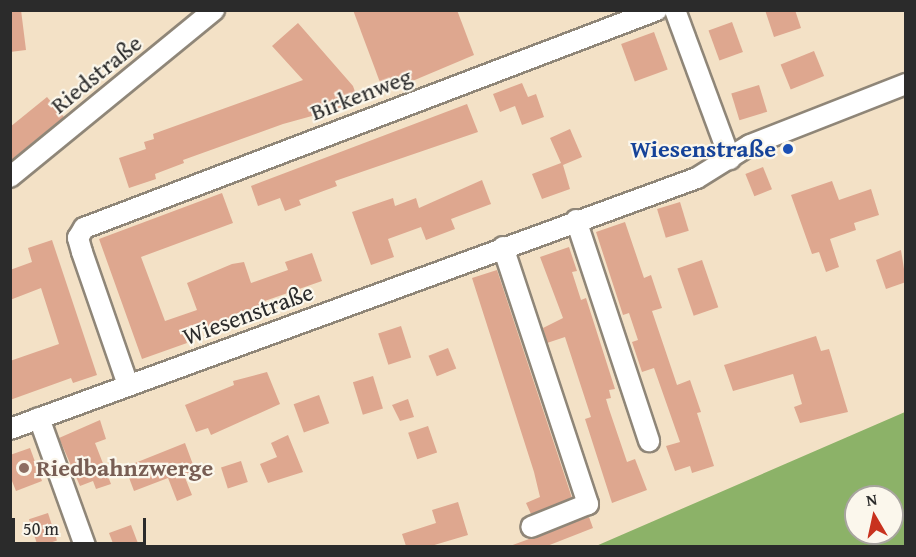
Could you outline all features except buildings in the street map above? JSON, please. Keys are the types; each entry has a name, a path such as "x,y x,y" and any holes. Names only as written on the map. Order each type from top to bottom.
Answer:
{"street":[{"name":"Riedstraße","path":"10,177 214,10"},
{"name":"Birkenweg","path":"128,385 78,238 84,228 657,10"},
{"path":"675,10 730,159"},
{"name":"Wiesenstraße","path":"10,429 697,177 750,146 906,84"},
{"path":"576,220 648,441"},
{"path":"503,247 588,504 531,527"},
{"path":"39,418 85,546"}],"green space":[{"path":"905,412 905,546 596,546"}],"place":[{"name":"Wiesenstraße","path":"788,149"},
{"name":"Riedbahnzwerge","path":"24,468"}]}
